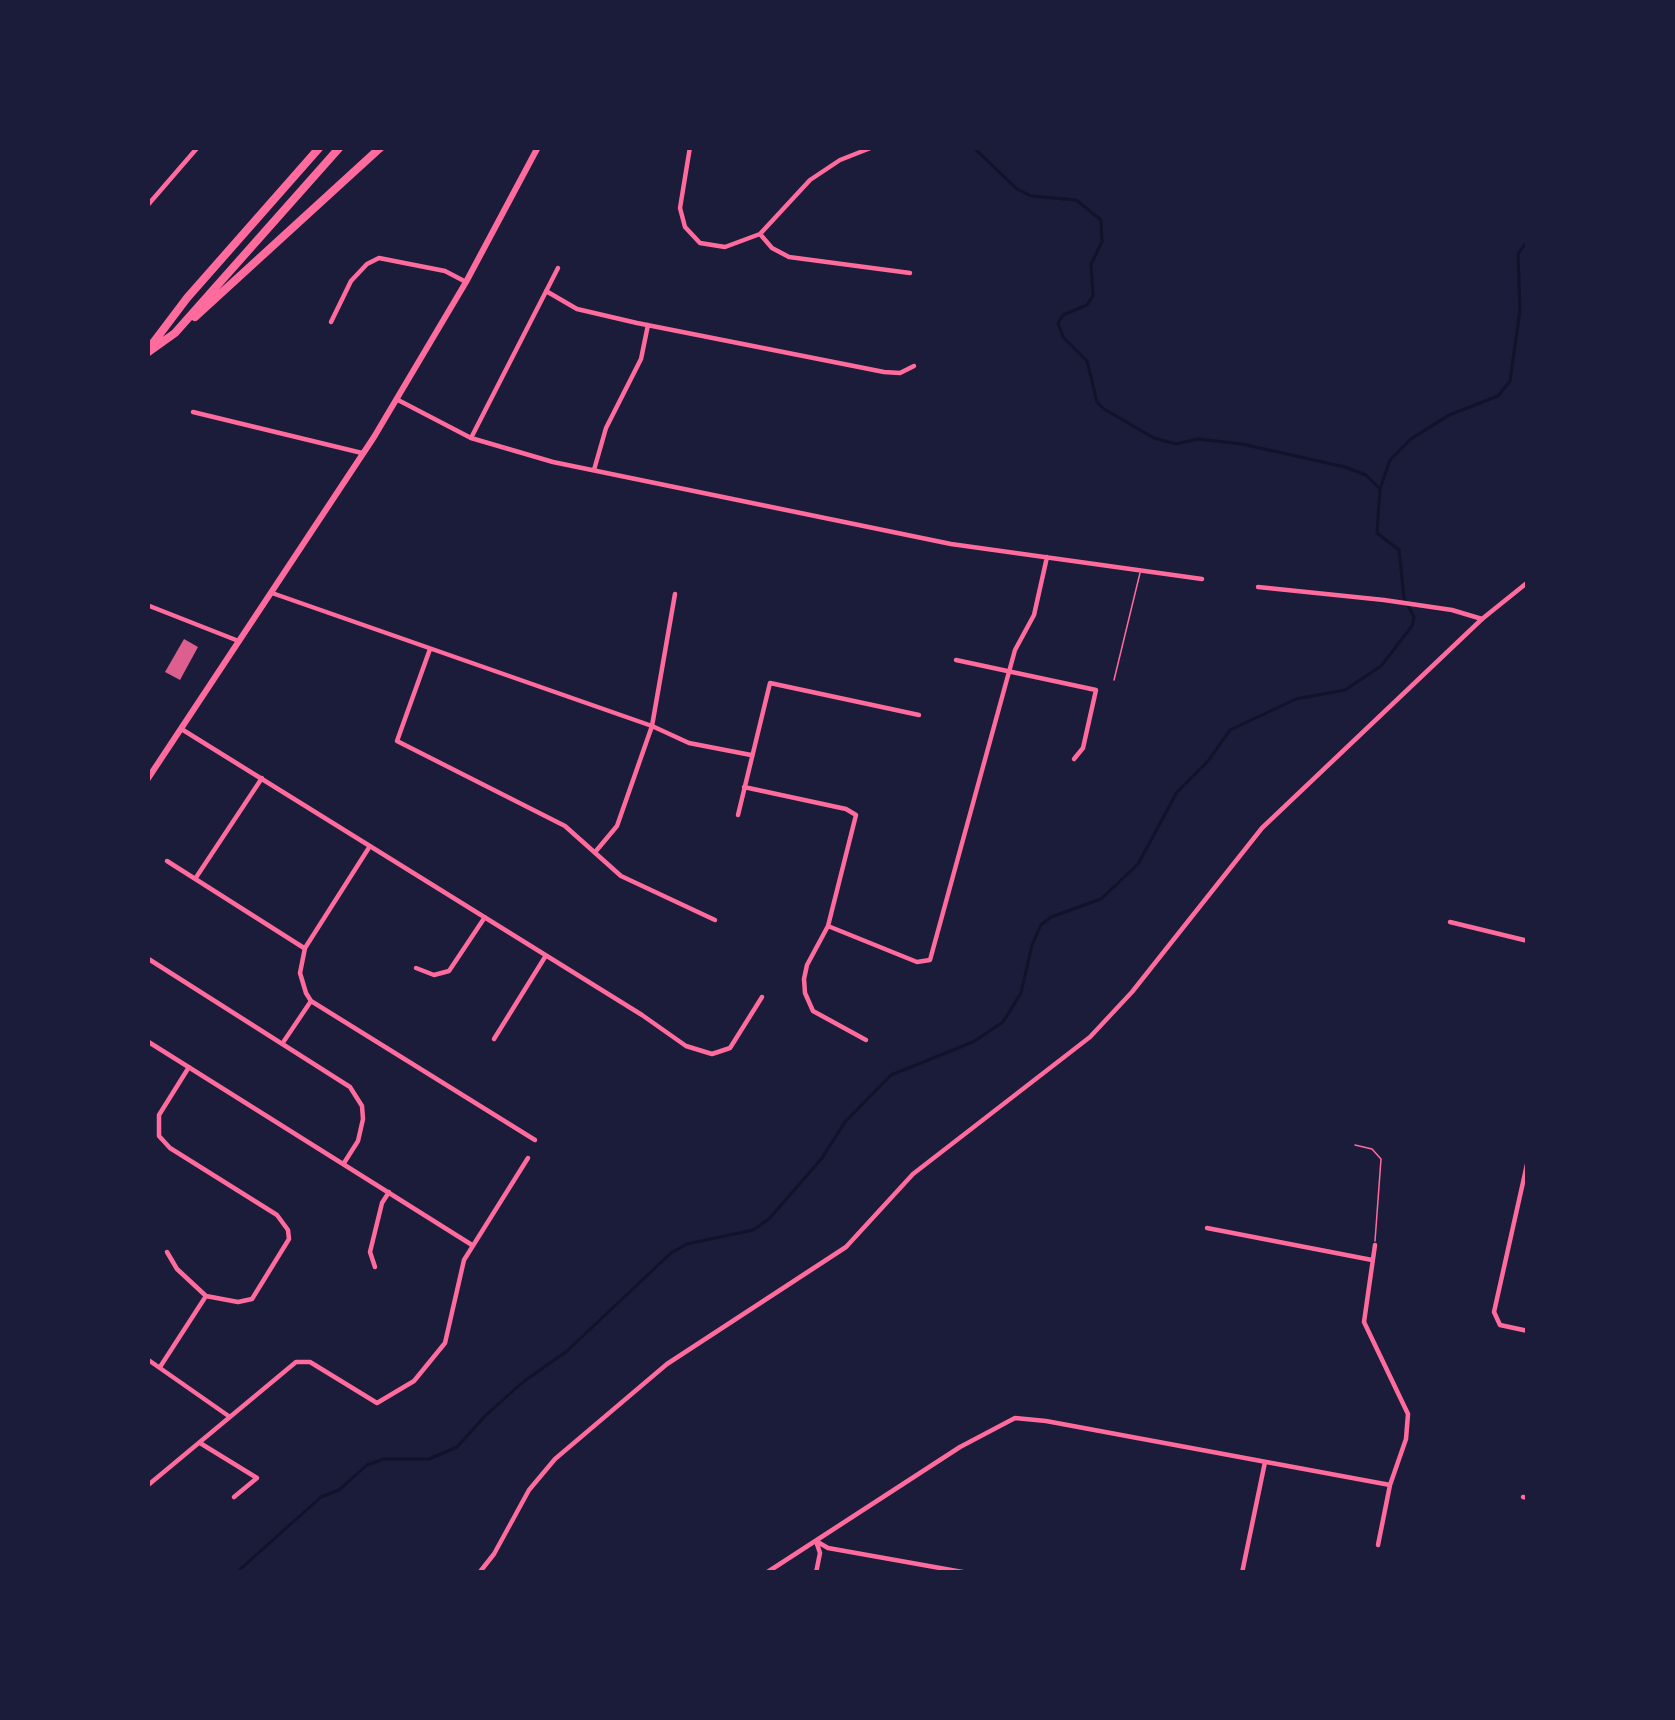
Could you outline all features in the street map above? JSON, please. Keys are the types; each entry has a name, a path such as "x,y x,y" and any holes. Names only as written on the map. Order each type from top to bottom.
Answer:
{"highway":[{"path":"147,351 187,298 320,147"},
{"path":"175,333 340,147"},
{"path":"147,351 214,302 381,147"}],"main road":[{"path":"147,780 151,767 364,453 466,282 538,147"}],"street":[{"path":"147,206 198,147"},
{"path":"690,147 680,208 700,243 725,247 760,234 810,180 840,160 873,147"},
{"path":"760,234 789,257 910,273"},
{"path":"331,322 358,272 380,258 445,271 466,282"},
{"path":"471,438 558,268"},
{"path":"546,291 577,309 648,325 884,372 900,373 914,366"},
{"path":"594,470 606,428 641,359 648,325"},
{"path":"397,399 471,438 553,462 951,544 1202,579"},
{"path":"193,412 364,453"},
{"path":"828,926 917,962 930,960 1017,644 1034,615 1047,557"},
{"path":"479,1573 529,1490 555,1459 667,1364 846,1247 914,1174 1090,1037 1132,992 1262,828 1482,619 1528,582"},
{"path":"1258,586 1420,605 1482,619"},
{"path":"272,593 702,747 751,754"},
{"path":"596,851 616,826 652,726 675,594"},
{"path":"147,605 240,641"},
{"path":"430,650 397,741 565,826 621,875 715,920"},
{"path":"956,661 1096,690 1083,748 1074,759"},
{"path":"737,815 770,683 919,715"},
{"path":"181,729 686,1046 712,1054 730,1048 762,997"},
{"path":"195,879 262,778"},
{"path":"744,787 856,815 828,926 804,979 809,1004 820,1016 866,1040"},
{"path":"370,846 305,948 300,974 310,1001 535,1140"},
{"path":"167,861 305,948"},
{"path":"416,968 434,975 449,971 485,917"},
{"path":"1450,922 1528,941"},
{"path":"494,1039 547,955"},
{"path":"147,958 342,1079 362,1106 362,1130 344,1163"},
{"path":"283,1043 310,1001"},
{"path":"147,1041 472,1245"},
{"path":"167,1252 177,1269 206,1296 238,1302 252,1299 289,1239 277,1215 170,1148 159,1136 159,1115 189,1066"},
{"path":"147,1486 304,1359 377,1403 414,1381 445,1343 460,1273 472,1245 528,1158"},
{"path":"1528,1160 1494,1312 1501,1325 1528,1331"},
{"path":"376,1267 370,1252 389,1192"},
{"path":"1208,1228 1372,1260"},
{"path":"1375,1245 1364,1322 1408,1414 1406,1439 1378,1545"},
{"path":"160,1367 206,1296"},
{"path":"147,1359 230,1417"},
{"path":"766,1573 960,1447 1015,1418 1390,1486"},
{"path":"200,1443 257,1478 235,1497"},
{"path":"1243,1573 1265,1462"},
{"path":"816,1541 820,1553 816,1573"},
{"path":"816,1541 828,1548 968,1573"}],"lane":[{"path":"1114,680 1140,569"},
{"path":"1355,1145 1372,1149 1381,1160 1375,1245"}],"building":[{"path":"184,639 198,647 180,680 165,672"}],"waterway":[{"path":"973,147 1017,189 1031,196 1076,200 1101,220 1102,242 1091,264 1093,296 1058,323 1063,337 1087,361 1097,402 1104,409 1154,438 1176,444 1198,439 1242,444 1345,467 1366,475 1380,489"},
{"path":"236,1573 321,1497 339,1490 367,1465 384,1459 429,1459 457,1447 486,1415 567,1351 671,1253 687,1244 753,1230 769,1219 822,1158 845,1122 891,1075 973,1042 1003,1022 1021,993 1041,925 1101,899 1138,864 1177,792 1230,730 1296,699 1345,690 1381,666 1414,617 1404,598 1399,550 1377,533 1380,489 1390,460 1411,439 1449,415 1498,396 1510,381 1520,310 1518,254 1528,240"}]}
